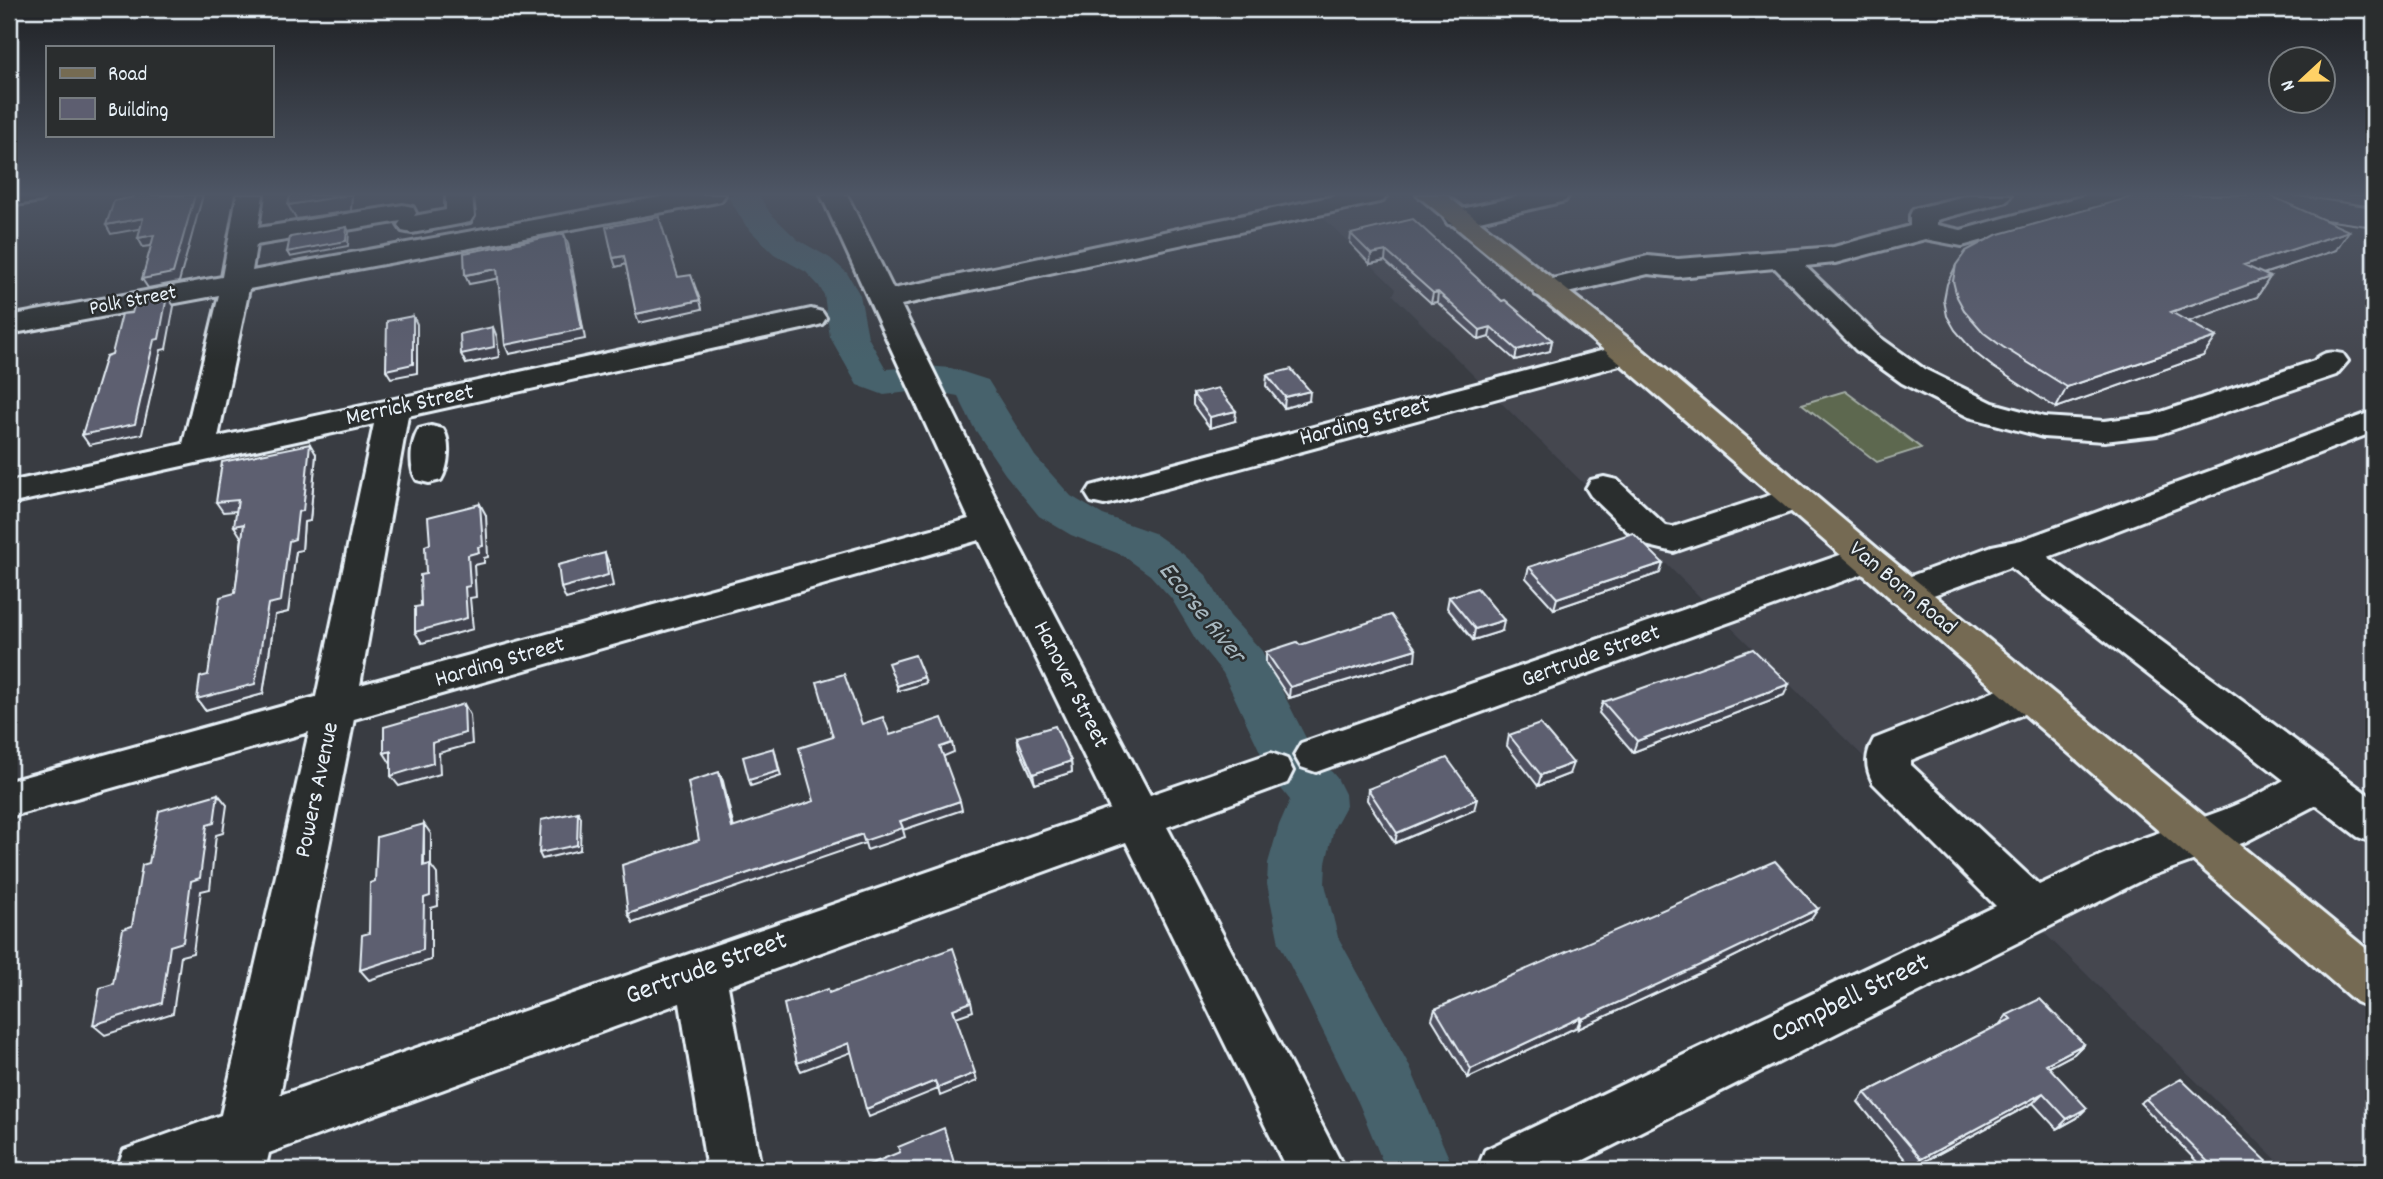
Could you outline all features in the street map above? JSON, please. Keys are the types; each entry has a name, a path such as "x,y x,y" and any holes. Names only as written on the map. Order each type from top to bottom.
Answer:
{"main road":[{"name":"Van Born Road","path":"1498,250 1626,353 1866,559 2374,986"}],"street":[{"path":"198,452 241,250"},
{"name":"Polk Street","path":"9,325 236,283 326,250"},
{"name":"Hanover Street","path":"860,250 990,525 1317,1170"},
{"path":"884,300 1117,250"},
{"path":"1546,289 1648,265 1678,268 1733,262 1784,261 1835,256 1856,250"},
{"path":"1784,261 1867,343 1913,376 1981,410 2043,427 2104,431 2157,425 2325,368 2332,361"},
{"path":"1571,309 1669,281 1678,268"},
{"name":"Merrick Street","path":"9,494 811,318"},
{"name":"Harding Street","path":"1104,494 1626,353"},
{"name":"Powers Avenue","path":"241,1153 334,709 393,410"},
{"path":"1906,592 2372,424"},
{"path":"429,472 432,436"},
{"path":"1604,488 1654,535 1674,540 1795,498"},
{"name":"Harding Street","path":"9,799 990,525"},
{"path":"2017,553 2374,824"},
{"name":"Gertrude Street","path":"1317,755 1866,559"},
{"path":"2028,695 1889,751 1889,771 2033,911"},
{"name":"Gertrude Street","path":"144,1170 241,1153 701,973 1270,771"},
{"name":"Campbell Street","path":"1505,1170 2134,862 2201,841 2291,800 2316,780"},
{"path":"701,973 732,1163"}],"shaded area":[{"path":"1356,250 2374,250 2374,1170 2287,1170 1492,394 1393,295 1396,289"}],"green space":[{"path":"1845,391 1921,448 1877,462 1802,404"}],"building":[{"path":"150,250 179,250 173,273 142,279"},
{"path":"480,250 567,250 582,329 505,345 497,269 465,275 464,253"},
{"path":"611,250 669,250 678,277 691,275 700,300 636,314 624,256 613,258"},
{"path":"1367,250 1447,250 1502,301 1505,300 1552,340 1517,350 1491,327 1480,330 1386,251 1371,254"},
{"path":"2290,250 2244,265 2270,277 2171,312 2216,337 2067,387 1984,333 1964,310 1953,281 1956,265 1966,251"},
{"path":"167,296 159,339 154,340 135,424 82,435 106,356 112,354 122,314 132,313 135,302"},
{"path":"413,316 413,364 386,370 387,321"},
{"path":"493,327 494,347 461,354 460,334"},
{"path":"1291,369 1310,391 1285,397 1267,375"},
{"path":"1218,388 1236,411 1210,417 1193,394"},
{"path":"310,444 303,511 298,512 295,539 289,541 281,601 268,604 255,684 197,699 200,677 208,675 220,597 235,593 244,524 234,526 238,500 216,502 222,462"},
{"path":"480,504 483,546 478,547 479,552 468,555 470,586 465,587 467,618 415,632 415,607 421,606 420,575 426,574 425,546 430,544 428,517"},
{"path":"1633,533 1663,563 1557,598 1529,567"},
{"path":"605,553 608,575 561,588 558,565"},
{"path":"1477,588 1504,620 1475,629 1449,597"},
{"path":"1391,615 1416,649 1290,687 1266,652 1297,642 1300,645"},
{"path":"1753,649 1789,684 1637,741 1603,702"},
{"path":"915,655 924,677 897,686 888,663"},
{"path":"844,674 862,724 883,717 890,735 942,718 952,743 940,747 960,801 900,821 903,828 864,841 862,834 628,914 622,865 699,840 688,782 719,772 732,828 814,801 799,748 833,737 817,682"},
{"path":"464,704 465,733 432,743 433,763 391,776 391,751 384,753 384,727"},
{"path":"1540,724 1573,763 1541,775 1509,735"},
{"path":"1055,726 1071,761 1033,774 1017,737"},
{"path":"774,748 779,771 749,780 743,757"},
{"path":"1447,758 1477,799 1397,833 1368,789"},
{"path":"218,794 214,823 207,825 200,878 191,881 183,942 170,946 162,1003 93,1025 100,988 113,984 123,929 132,926 142,865 149,863 159,811"},
{"path":"578,812 577,845 539,853 541,820"},
{"path":"424,824 423,866 430,864 430,896 424,898 423,950 360,970 362,935 369,933 370,883 375,881 377,837"},
{"path":"1775,861 1818,909 1471,1069 1435,1009"},
{"path":"953,948 971,1002 953,1009 975,1073 938,1088 935,1081 866,1109 849,1043 797,1063 784,1004 828,989 829,993"},
{"path":"2040,999 2084,1044 2046,1064 2087,1108 2067,1119 2043,1093 1921,1159 1865,1093 2011,1019 2007,1015"},
{"path":"2181,1079 2276,1170 2216,1170 2146,1099"},
{"path":"944,1128 956,1170 856,1170 900,1152 898,1147"}],"waterway":[{"name":"Ecorse River","path":"791,250 818,265 834,281 842,295 849,337 871,377 884,383 926,378 951,380 974,388 995,428 1020,465 1055,506 1087,525 1138,544 1166,564 1189,587 1213,628 1244,664 1291,762 1318,794 1318,806 1307,825 1297,863 1296,884 1309,943 1386,1088 1420,1170"}]}
